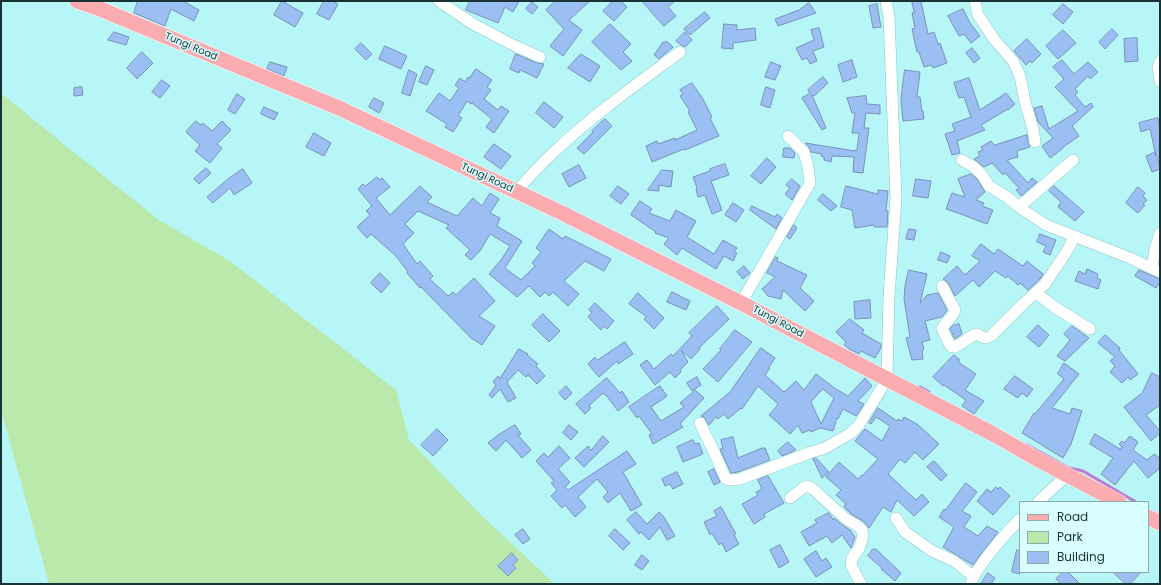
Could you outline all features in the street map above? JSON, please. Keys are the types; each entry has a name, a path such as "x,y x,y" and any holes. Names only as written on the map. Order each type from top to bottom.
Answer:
{"main road":[{"name":"Tungi Road","path":"76,1 100,9 339,108 560,212 741,303 995,435 1117,501"},
{"path":"1149,518 1160,523"}],"street":[{"path":"439,1 473,24 540,57"},
{"path":"700,423 726,479 740,479 825,448 851,433 859,424 887,379 889,296 896,198 889,16 886,1"},
{"path":"975,1 978,15 994,39 1013,61 1020,76 1035,142"},
{"path":"516,192 553,152 568,139 607,106 680,52"},
{"path":"1159,65 1160,81"},
{"path":"741,303 810,183 804,152 788,136"},
{"path":"962,160 974,167 982,175 989,186 1007,197 1019,208 1046,225 1130,258 1156,270 1155,249 1160,233"},
{"path":"1019,208 1074,160"},
{"path":"942,286 955,310 954,314 942,329 950,345 955,347 977,334 984,338 991,336 1045,284 1075,236"},
{"path":"1036,293 1056,308 1090,329"},
{"path":"1039,501 1067,475"},
{"path":"790,498 807,486 813,489 846,520 858,526 862,530 863,536 859,549 852,558 851,565 861,584"},
{"path":"896,518 905,532 932,551 954,561 972,580 993,548 1019,521"}],"green space":[{"path":"1,93 159,220 230,261 396,390 409,440 481,515 555,584 49,584 1,410"}],"building":[{"path":"138,1 183,1 199,10 194,21 171,9 165,26 134,13"},
{"path":"282,1 303,13 295,27 274,15"},
{"path":"324,1 333,1 338,4 329,20 317,14"},
{"path":"470,1 519,1 513,12 505,7 498,23 466,10"},
{"path":"556,1 590,1 569,20 582,30 563,56 550,46 564,29 546,10"},
{"path":"613,1 621,1 627,7 614,21 603,11"},
{"path":"642,1 675,1 668,7 676,16 664,26"},
{"path":"912,1 921,1 928,34 934,32 938,44 940,43 947,63 933,68 932,65 924,67 919,52 917,52 912,29 915,28 912,13 914,13"},
{"path":"532,2 538,7 532,14 526,9"},
{"path":"809,3 816,13 778,26 775,19 799,10"},
{"path":"877,4 881,27 873,28 869,6"},
{"path":"1063,4 1073,12 1063,24 1053,15"},
{"path":"963,9 970,23 980,36 971,43 964,34 959,36 948,16"},
{"path":"705,12 710,18 690,35 684,29"},
{"path":"610,24 631,44 623,52 632,61 621,70 592,42"},
{"path":"724,24 737,25 737,30 755,28 756,40 733,43 733,49 722,48"},
{"path":"819,28 824,47 813,51 817,61 810,64 807,58 802,60 796,48 814,40 811,30"},
{"path":"1112,29 1118,35 1105,49 1099,42"},
{"path":"1063,30 1076,43 1058,59 1046,46"},
{"path":"114,32 129,37 126,45 108,40"},
{"path":"685,32 692,40 685,47 676,41"},
{"path":"1137,38 1138,61 1125,62 1124,39"},
{"path":"1027,39 1041,54 1032,63 1030,61 1026,65 1014,51"},
{"path":"666,41 673,47 659,59 654,55 663,42 664,43"},
{"path":"361,43 372,54 366,60 355,49"},
{"path":"385,46 407,56 401,69 379,59"},
{"path":"972,48 980,58 974,63 966,53"},
{"path":"142,52 153,63 137,79 127,68"},
{"path":"516,54 537,63 544,64 537,78 520,70 519,73 510,69"},
{"path":"581,54 600,66 590,82 568,68"},
{"path":"852,60 857,77 843,82 838,65"},
{"path":"1062,60 1074,74 1088,62 1098,72 1090,79 1088,76 1075,89 1078,92 1075,95 1085,107 1091,103 1093,107 1072,126 1079,136 1050,158 1042,146 1053,138 1038,122 1034,108 1042,106 1049,129 1078,111 1055,87 1064,79 1053,67"},
{"path":"270,62 287,67 284,76 267,69"},
{"path":"771,62 781,66 775,80 765,77"},
{"path":"426,66 434,70 427,85 419,82"},
{"path":"476,69 492,80 487,87 491,90 484,99 498,110 501,106 509,111 494,133 486,127 492,119 472,103 471,104 467,101 458,116 462,118 453,132 445,127 447,124 426,111 439,93 450,101 459,88 455,85 460,78 465,82"},
{"path":"409,70 417,74 410,96 402,93"},
{"path":"905,70 920,72 917,97 920,97 924,119 903,121 901,99"},
{"path":"823,77 828,83 814,96 812,95 826,128 822,130 802,98 810,93 808,90"},
{"path":"969,78 980,110 1006,93 1015,104 1008,110 981,125 985,130 957,141 960,153 952,155 945,134 955,131 952,124 971,117 964,97 959,98 954,83"},
{"path":"162,80 170,86 160,98 152,92"},
{"path":"692,83 703,99 719,136 652,162 646,146 657,141 658,144 675,138 675,140 697,130 688,112 690,111 680,96 683,94 680,90"},
{"path":"82,87 83,95 74,96 74,88"},
{"path":"766,87 775,90 770,108 761,105"},
{"path":"237,94 245,99 235,114 228,110"},
{"path":"866,96 867,104 880,105 880,114 866,113 864,128 869,128 863,173 853,172 854,157 832,156 831,162 824,160 824,157 821,156 822,154 811,152 805,143 855,151 857,150 859,133 852,133 855,113 852,113 847,98"},
{"path":"374,98 384,103 379,113 369,107"},
{"path":"544,102 563,117 554,128 536,113"},
{"path":"264,107 278,113 274,120 261,114"},
{"path":"1158,118 1160,128 1160,158 1157,158 1160,169 1152,172 1146,156 1155,152 1156,156 1150,129 1141,132 1139,123"},
{"path":"605,119 612,126 584,154 577,148"},
{"path":"196,121 201,125 203,123 212,131 222,121 231,130 217,144 222,148 210,163 195,151 200,145 186,132"},
{"path":"314,133 331,143 324,156 306,147"},
{"path":"1027,135 1030,147 1017,151 1018,157 1007,160 1028,183 1032,178 1037,182 1021,196 1016,190 1019,188 1005,173 1003,175 992,163 984,167 974,159 980,156 978,152 983,150 981,147 991,141 994,145"},
{"path":"494,144 511,156 501,169 484,157"},
{"path":"784,148 790,148 795,153 794,158 783,157"},
{"path":"767,158 776,167 761,184 751,176"},
{"path":"725,164 729,175 711,181 722,210 712,214 705,195 698,197 697,188 693,177"},
{"path":"579,165 586,178 569,187 562,174"},
{"path":"206,168 211,173 199,184 194,179"},
{"path":"243,169 252,183 234,195 230,188 213,203 207,197 228,179"},
{"path":"662,170 673,171 671,187 659,185 659,191 648,190"},
{"path":"971,174 977,179 985,192 976,200 984,203 982,206 993,210 987,224 946,209 952,193 965,197 958,179"},
{"path":"377,177 380,180 382,178 390,187 376,198 390,215 420,186 432,197 427,202 457,216 473,198 482,206 490,193 499,199 490,213 500,218 497,226 522,241 505,268 521,280 535,266 532,263 541,252 536,248 549,229 563,239 565,236 611,259 604,271 585,261 564,281 579,294 568,306 553,292 549,296 545,292 540,297 529,286 517,297 489,274 510,246 490,234 480,251 471,260 465,255 470,250 446,228 449,225 418,211 405,224 414,233 403,244 417,264 420,261 433,276 430,279 448,296 453,292 456,295 474,278 495,301 479,316 495,326 482,345 471,338 421,287 420,288 407,273 408,272 396,256 371,234 367,238 357,227 370,215 366,211 372,206 358,189 363,184 365,186"},
{"path":"792,179 800,186 792,200 785,194 790,188 786,185"},
{"path":"916,179 931,181 928,198 913,196"},
{"path":"618,186 629,194 621,204 610,196"},
{"path":"846,186 878,194 878,190 888,191 886,211 888,211 887,227 874,227 874,225 855,228 852,210 841,207"},
{"path":"1054,186 1084,212 1075,221 1058,207 1061,202 1049,191"},
{"path":"1138,187 1145,193 1143,196 1147,200 1143,204 1145,205 1138,213 1126,203"},
{"path":"823,194 837,206 831,211 818,200"},
{"path":"640,201 652,209 649,213 670,221 676,210 696,221 687,237 714,254 723,240 737,248 734,252 737,253 733,261 724,256 716,269 682,248 677,255 664,244 669,238 655,233 656,232 631,215"},
{"path":"733,203 744,210 736,222 725,215"},
{"path":"752,206 775,217 777,214 782,218 776,229 750,210"},
{"path":"794,225 797,228 790,239 787,237"},
{"path":"909,229 916,230 914,240 906,239"},
{"path":"1040,234 1056,240 1050,255 1043,252 1046,246 1037,242"},
{"path":"981,244 994,254 998,249 1023,266 1027,261 1043,274 1040,279 1028,290 1020,283 1018,285 1008,276 1006,278 995,271 979,287 973,280 955,296 948,282 943,279 957,266 965,275 980,261 972,256"},
{"path":"941,252 950,256 947,263 938,260"},
{"path":"776,257 778,258 777,261 807,275 800,288 814,301 805,311 783,290 781,299 768,296 762,289 775,277 767,273"},
{"path":"744,266 750,273 743,279 737,272"},
{"path":"1087,269 1098,274 1097,278 1101,280 1098,289 1075,281 1079,271 1085,274"},
{"path":"909,270 927,274 920,303 927,295 938,293 947,310 942,317 925,321 930,340 922,342 924,349 922,350 923,359 912,360 906,338 910,337 904,299 905,286"},
{"path":"1139,270 1160,279 1160,282 1156,288 1135,276"},
{"path":"380,273 390,283 381,293 371,283"},
{"path":"672,292 690,301 686,310 667,302"},
{"path":"638,293 664,318 654,329 644,319 647,317 629,304"},
{"path":"870,300 871,318 855,319 854,302"},
{"path":"595,303 614,321 607,329 604,326 601,330 588,317 592,312 589,310"},
{"path":"717,306 729,319 699,348 700,349 691,359 681,350 688,362 680,370 681,372 675,378 670,372 655,385 640,365 647,360 654,369 671,354 673,356 692,336 689,333"},
{"path":"543,314 560,331 549,342 532,325"},
{"path":"850,319 864,330 862,333 881,344 881,348 875,358 861,351 859,354 844,345 846,342 836,332"},
{"path":"959,324 962,334 955,339 950,329 952,326"},
{"path":"1038,325 1049,335 1039,347 1027,337"},
{"path":"1072,326 1089,338 1065,361 1057,356 1070,340 1064,334"},
{"path":"735,330 752,342 718,382 703,369 721,350 720,349"},
{"path":"1105,335 1120,348 1119,350 1138,374 1130,380 1128,377 1122,383 1110,372 1115,366 1110,361 1115,357 1098,343"},
{"path":"625,342 633,354 618,364 617,361 599,377 588,364 595,357 597,360"},
{"path":"761,348 775,358 765,375 784,392 796,381 804,390 816,374 848,396 865,378 872,386 858,401 864,404 856,416 843,409 838,419 837,418 833,431 820,428 811,432 810,430 802,433 798,425 790,434 769,415 778,404 758,386 742,409 741,408 728,419 724,414 718,419 716,417 709,425 704,417 701,416 730,392","holes":["823,389 834,398 821,424 811,402"]},
{"path":"519,349 528,354 527,355 538,364 536,366 545,376 537,384 528,375 526,377 518,370 507,382 516,398 508,402 500,389 492,398 489,395 496,385 493,382 498,376 500,378"},
{"path":"954,355 960,360 958,362 976,374 965,390 984,401 974,414 962,406 966,400 944,385 943,386 933,377"},
{"path":"1064,363 1079,374 1052,408 1070,414 1072,408 1082,411 1071,444 1063,458 1022,433 1034,413 1035,414 1064,379 1058,374"},
{"path":"1152,373 1160,377 1160,405 1146,415 1160,431 1160,433 1151,441 1124,407 1142,393"},
{"path":"1015,376 1033,389 1027,397 1022,393 1018,398 1004,389"},
{"path":"697,377 701,385 692,391 687,383"},
{"path":"607,378 620,393 622,391 629,402 618,411 603,393 589,406 591,408 585,414 576,404"},
{"path":"566,386 572,393 565,400 559,393"},
{"path":"660,386 667,396 651,407 661,421 684,407 680,403 695,390 704,398 680,424 683,427 653,444 649,435 652,434 639,416 637,418 629,407"},
{"path":"878,408 897,421 898,419 902,421 904,417 917,424 939,444 923,460 915,452 905,463 900,459 888,474 916,500 922,494 929,502 914,516 897,500 891,512 883,507 869,528 863,521 850,513 844,507 846,504 836,495 841,490 826,477 839,462 858,479 878,459 855,441 865,429 882,441 890,426 876,417 871,424 869,423"},
{"path":"515,425 521,434 518,435 531,450 522,458 506,440 496,451 488,443"},
{"path":"569,425 578,432 571,440 563,433"},
{"path":"437,429 448,440 433,456 421,445"},
{"path":"1095,434 1120,449 1122,447 1119,444 1122,441 1124,443 1130,436 1138,442 1133,450 1147,460 1154,454 1160,458 1160,468 1148,478 1134,461 1115,485 1101,474 1113,458 1090,444"},
{"path":"603,436 609,442 584,467 575,458 588,446 591,450"},
{"path":"733,437 738,458 765,448 770,460 738,472 731,473 720,449 723,449 721,440"},
{"path":"693,440 695,444 699,443 703,454 683,462 677,447"},
{"path":"788,442 796,450 782,456 778,451"},
{"path":"559,446 570,458 558,469 570,482 565,487 568,490 627,451 636,464 623,472 642,505 631,511 620,493 608,503 603,497 608,492 597,479 578,497 586,507 575,517 565,505 562,508 551,496 557,490 551,483 554,481 536,461 544,453 548,457"},
{"path":"816,458 829,472 822,478 813,459"},
{"path":"934,461 947,475 941,481 927,467"},
{"path":"714,469 720,482 714,485 708,472"},
{"path":"677,472 683,484 673,489 670,484 665,486 662,479"},
{"path":"768,476 784,503 764,514 765,517 754,524 742,504 758,495 756,492 762,489 758,480"},
{"path":"966,483 977,492 962,511 971,516 964,527 978,536 987,526 998,532 973,565 943,547 954,527 939,517"},
{"path":"996,487 998,489 1000,487 1010,496 993,515 977,501 987,489 991,492"},
{"path":"721,507 736,534 734,535 739,544 726,552 722,543 719,545 712,533 710,535 704,522 717,516 714,511"},
{"path":"636,512 647,524 659,512 664,517 675,536 667,540 660,527 649,540 641,532 639,534 627,520"},
{"path":"829,513 833,520 834,518 850,530 855,537 851,548 842,535 832,543 827,536 809,546 801,532 817,523 815,520"},
{"path":"523,529 530,539 523,544 515,535"},
{"path":"615,529 630,543 623,550 609,536"},
{"path":"780,545 789,562 779,568 770,550"},
{"path":"873,549 876,549 901,573 895,581 868,556"},
{"path":"1017,550 1019,550 1020,574 1012,572"},
{"path":"816,551 822,561 826,558 832,567 816,577 804,559"},
{"path":"512,553 518,560 513,565 516,568 508,576 498,566"},
{"path":"642,555 649,561 642,570 635,565"},
{"path":"988,573 995,578 991,584 981,584"},
{"path":"1062,573 1069,573 1080,584 1061,584 1056,579"},
{"path":"1114,573 1140,573 1130,584 1126,584"}],"waterway":[{"path":"920,387 929,392"},
{"path":"1027,445 1069,468 1083,471 1134,501"}]}
